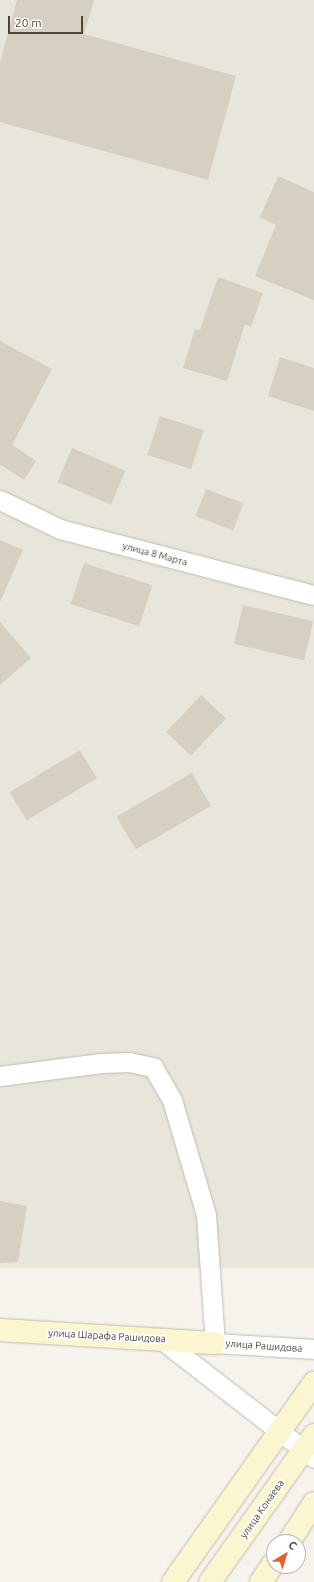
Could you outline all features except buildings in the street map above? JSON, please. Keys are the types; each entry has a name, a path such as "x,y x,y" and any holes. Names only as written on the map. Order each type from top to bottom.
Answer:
{"main road":[{"name":"улица Шарафа Рашидова","path":"0,1330 215,1343"},
{"path":"173,1582 314,1383"},
{"name":"улица Конаева","path":"210,1582 311,1448"},
{"path":"294,1534 314,1503"}],"street":[{"name":"улица 8 Марта","path":"0,500 60,529 314,595"},
{"path":"0,1076 101,1063 129,1062 153,1067 172,1100 206,1215 215,1343"},
{"path":"162,1340 280,1432 311,1448"},
{"name":"улица Рашидова","path":"215,1343 314,1349"}],"shaded area":[{"path":"0,0 314,0 314,1268 0,1268"}]}
